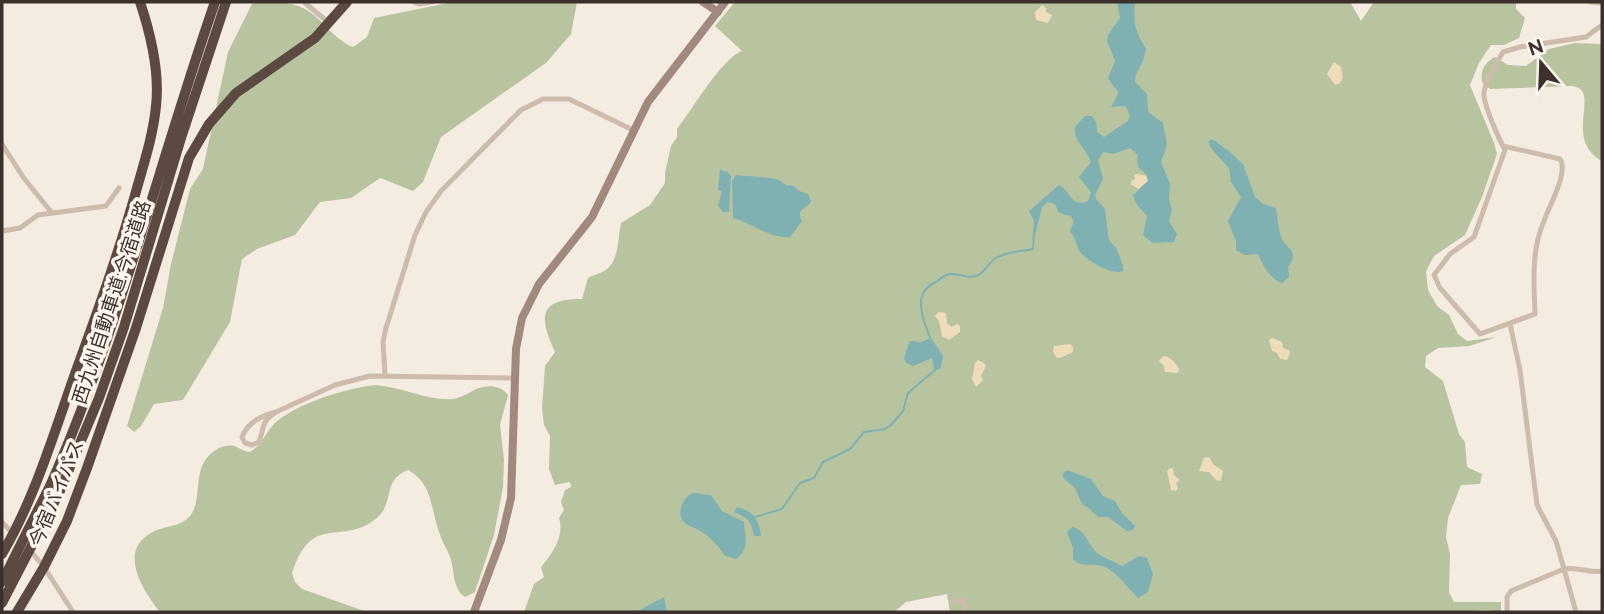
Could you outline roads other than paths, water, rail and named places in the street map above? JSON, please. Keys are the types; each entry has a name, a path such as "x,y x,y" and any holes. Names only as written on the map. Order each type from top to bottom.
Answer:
{"highway":[{"name":"今宿バイパス","path":"2,554 34,486 113,270 150,142 156,103 156,69 153,47 140,2"},
{"name":"西九州自動車道;今宿道路","path":"2,582 55,490 113,326 183,94 215,2"},
{"name":"西九州自動車道;今宿道路","path":"2,603 99,398 124,327 181,138 226,2"},
{"name":"今宿バイパス","path":"18,612 67,521 112,399 189,158 209,124 236,93 315,38 347,2"}],"street":[{"path":"304,2 329,23"},
{"path":"414,2 432,2"},
{"path":"704,2 718,12"},
{"path":"474,612 501,540 511,498 514,378 519,330 529,302 545,277 592,218 648,102 725,2"},
{"path":"1590,2 1602,3"},
{"path":"1503,146 1560,159 1564,166 1538,238 1534,257 1535,314 1478,333 1434,278 1450,254 1474,237 1505,150 1503,146 1484,93 1502,53 1520,47 1586,37 1602,25"},
{"path":"385,375 383,342 386,328 415,235 426,212 441,191 521,110 543,99 569,100 633,130"},
{"path":"2,144 23,177 52,213"},
{"path":"2,230 20,228 38,215 106,206 119,188"},
{"path":"1510,324 1520,370 1537,505 1556,541 1576,612"},
{"path":"276,412 265,415 248,426 242,437 245,443 252,445 260,442 265,419 276,412 350,380 385,375 514,378"},
{"path":"2,522 44,567 73,612"},
{"path":"1507,612 1507,597 1511,591 1564,569 1594,573 1602,571"},
{"path":"954,601 960,598 964,600 965,612"}],"water":[{"path":"1117,2 1135,2 1136,27 1146,49 1135,82 1147,94 1148,112 1163,123 1167,145 1161,162 1170,184 1169,199 1172,210 1169,221 1177,234 1174,242 1153,243 1143,235 1147,216 1137,205 1133,195 1148,181 1146,174 1138,167 1137,154 1130,148 1113,154 1103,152 1098,160 1103,179 1095,195 1105,209 1109,240 1116,248 1123,265 1123,271 1119,272 1101,267 1081,253 1070,232 1073,223 1071,216 1059,213 1055,204 1047,202 1042,207 1036,232 1033,232 1034,221 1029,211 1059,185 1075,201 1088,201 1091,192 1079,177 1091,162 1075,132 1075,127 1085,116 1092,116 1097,132 1104,137 1128,121 1129,113 1125,106 1111,107 1118,92 1108,78 1115,61 1107,41 1120,18"},
{"path":"1212,139 1243,164 1255,197 1263,204 1276,208 1281,237 1293,253 1288,267 1289,277 1282,283 1270,275 1258,254 1244,255 1236,250 1236,241 1228,221 1241,197 1231,182 1229,168 1208,142"},
{"path":"720,169 725,172 726,170 731,176 729,212 723,212 718,206 722,191 718,190"},
{"path":"736,175 779,180 808,194 811,201 801,211 802,221 790,237 775,236 733,218 732,181"},
{"path":"931,338 943,356 941,368 934,369 932,358 913,366 906,363 904,358 910,341 921,342"},
{"path":"1067,470 1091,479 1103,496 1115,501 1135,526 1133,530 1127,531 1108,517 1098,517 1082,504 1075,488 1063,478 1063,473"},
{"path":"692,493 711,495 722,511 744,522 745,547 736,559 725,556 701,531 683,521 680,513 682,505"},
{"path":"737,507 754,517 761,536 754,536 749,521 734,512"},
{"path":"1072,527 1083,534 1098,554 1122,566 1139,556 1147,558 1153,574 1148,592 1138,598 1119,577 1105,567 1076,562 1067,532"},
{"path":"664,597 667,612 636,612"}],"waterway":[{"path":"930,338 921,307 921,299 928,287 948,275 976,276 1001,256 1033,249 1034,232"},
{"path":"755,517 782,509 800,483 814,478 823,462 850,449 864,432 885,429 891,425 903,411 908,393 935,370"}]}
